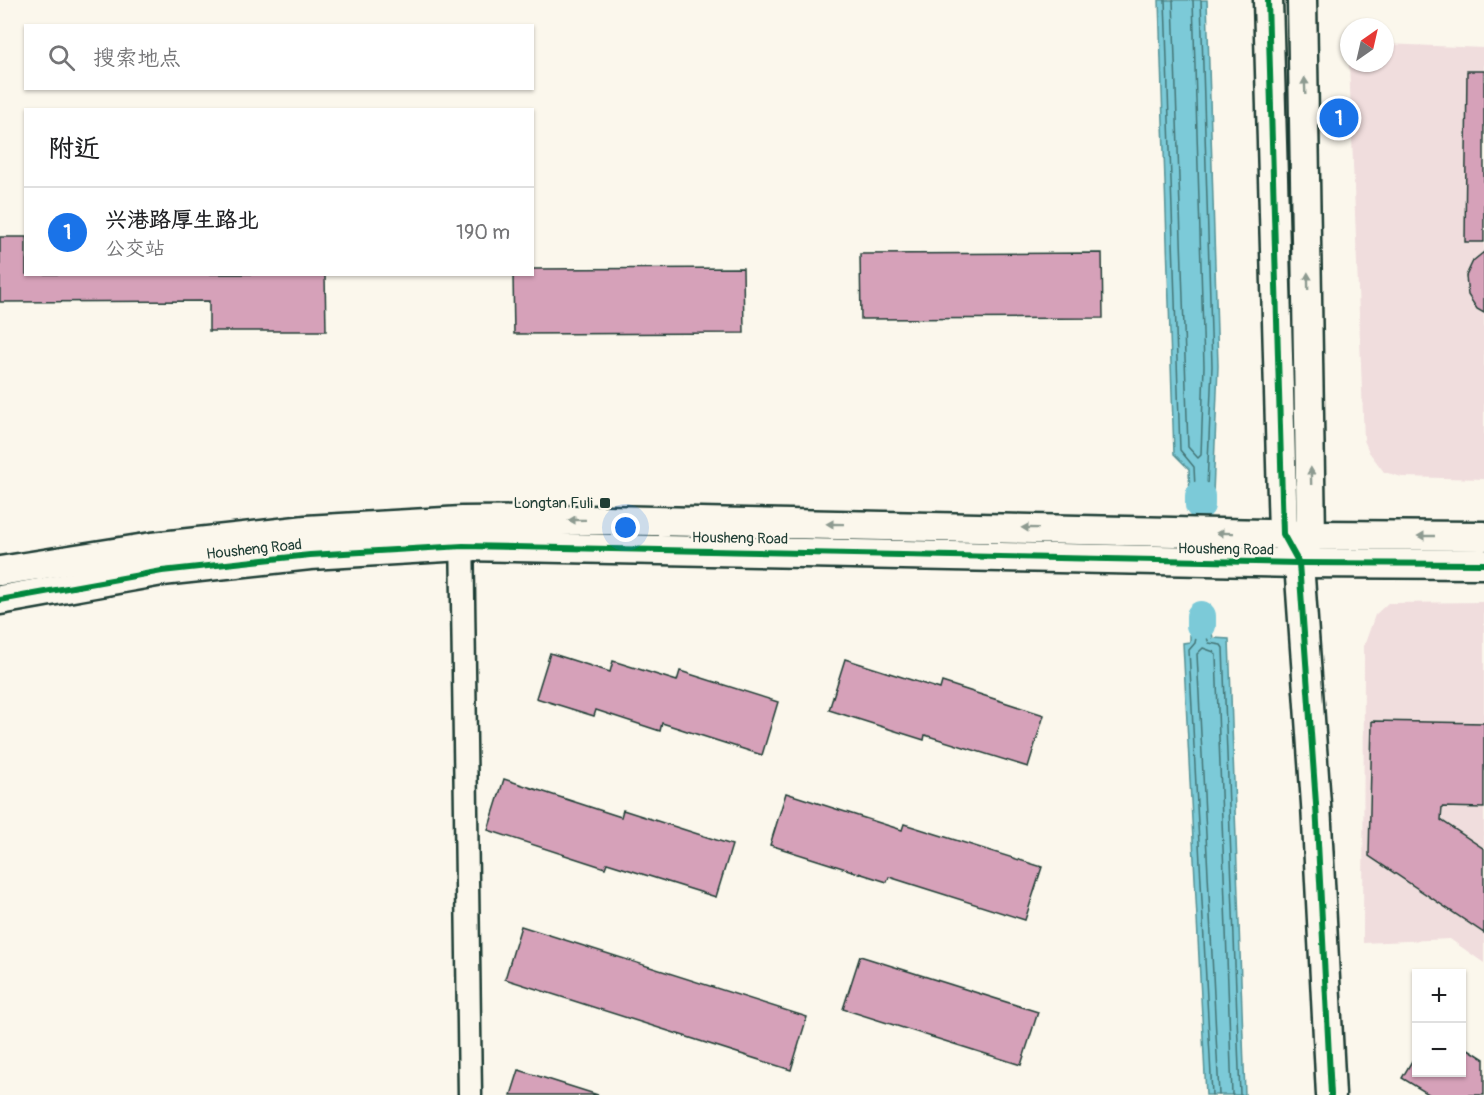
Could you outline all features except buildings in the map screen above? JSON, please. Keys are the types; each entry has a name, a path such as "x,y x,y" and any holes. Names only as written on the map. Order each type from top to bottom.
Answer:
{"street":[{"path":"1268,0 1283,534 1299,562 1316,804 1331,1095"},
{"path":"1299,562 1311,535 1302,0"},
{"name":"Housheng Road","path":"0,600 162,571 310,555 462,533 618,520 1311,535 1484,536"},
{"name":"Housheng Road","path":"0,571 152,548 294,532 462,533 1299,562 1484,564"},
{"path":"462,533 470,1095"}],"shaded area":[{"path":"1394,44 1484,48 1484,479 1402,477 1384,472 1369,452 1364,440 1349,72 1394,72"},
{"path":"1484,602 1484,963 1450,939 1363,943 1364,646 1375,615 1388,603"}],"water":[{"path":"1159,0 1207,0 1218,366 1213,494 1190,498 1189,469 1174,454"},
{"path":"1210,624 1213,638 1229,639 1245,1095 1206,1095 1183,643 1190,642 1190,627"}],"waterway":[{"path":"1200,496 1200,505"},
{"path":"1201,616 1201,625"}],"cycle path":[{"path":"1268,0 1283,534 1299,563 1316,804 1331,1095"},
{"path":"0,600 162,571 310,555 463,546 1299,563 1484,564"}],"place":[{"name":"兴港路厚生路北","path":"1339,118"},
{"name":"Longtan Fuli","path":"605,503"}]}
